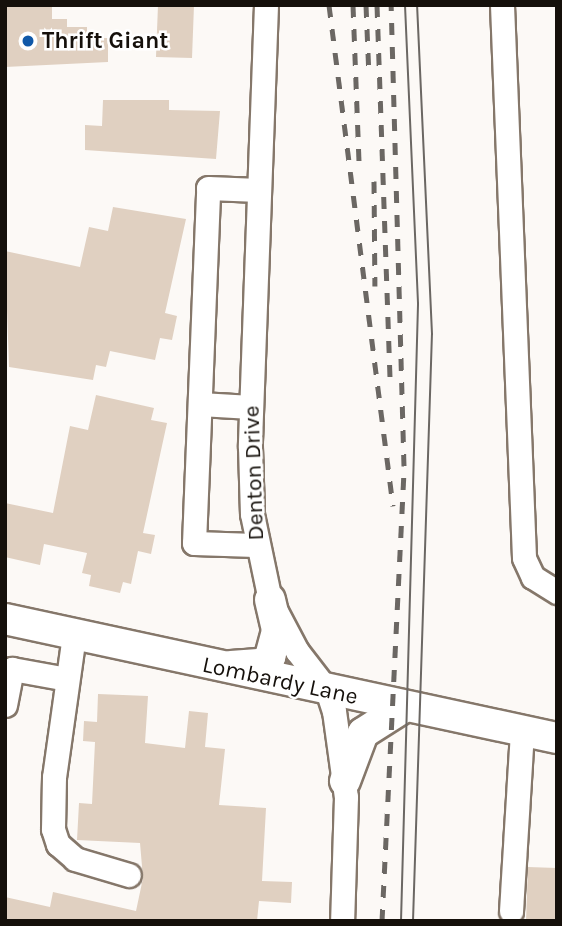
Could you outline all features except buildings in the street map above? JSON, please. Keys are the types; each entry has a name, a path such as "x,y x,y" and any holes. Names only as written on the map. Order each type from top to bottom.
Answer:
{"main road":[{"path":"195,663 261,664 276,645 270,600"},
{"name":"Lombardy Lane","path":"5,619 195,663 557,738"},
{"path":"345,781 363,733 404,707"}],"street":[{"name":"Denton Drive","path":"266,5 251,407 255,545 270,600 297,651 327,690 345,781 342,921"},
{"path":"502,5 524,558 533,577 557,592"},
{"path":"255,545 194,543 208,188 259,190"},
{"path":"200,404 251,407"},
{"path":"74,635 54,777 55,836 75,859 129,875"},
{"path":"5,705 12,669 67,679"},
{"path":"511,911 522,731"}],"tram line":[{"path":"401,921 418,303 405,5"},
{"path":"413,921 432,334 417,5"}],"railway":[{"path":"329,5 393,506"},
{"path":"353,5 359,163"},
{"path":"366,5 369,76"},
{"path":"377,5 390,383"},
{"path":"382,921 404,466 391,5"},
{"path":"374,181 375,286"}],"place":[{"name":"Thrift Giant","path":"28,41"}]}
